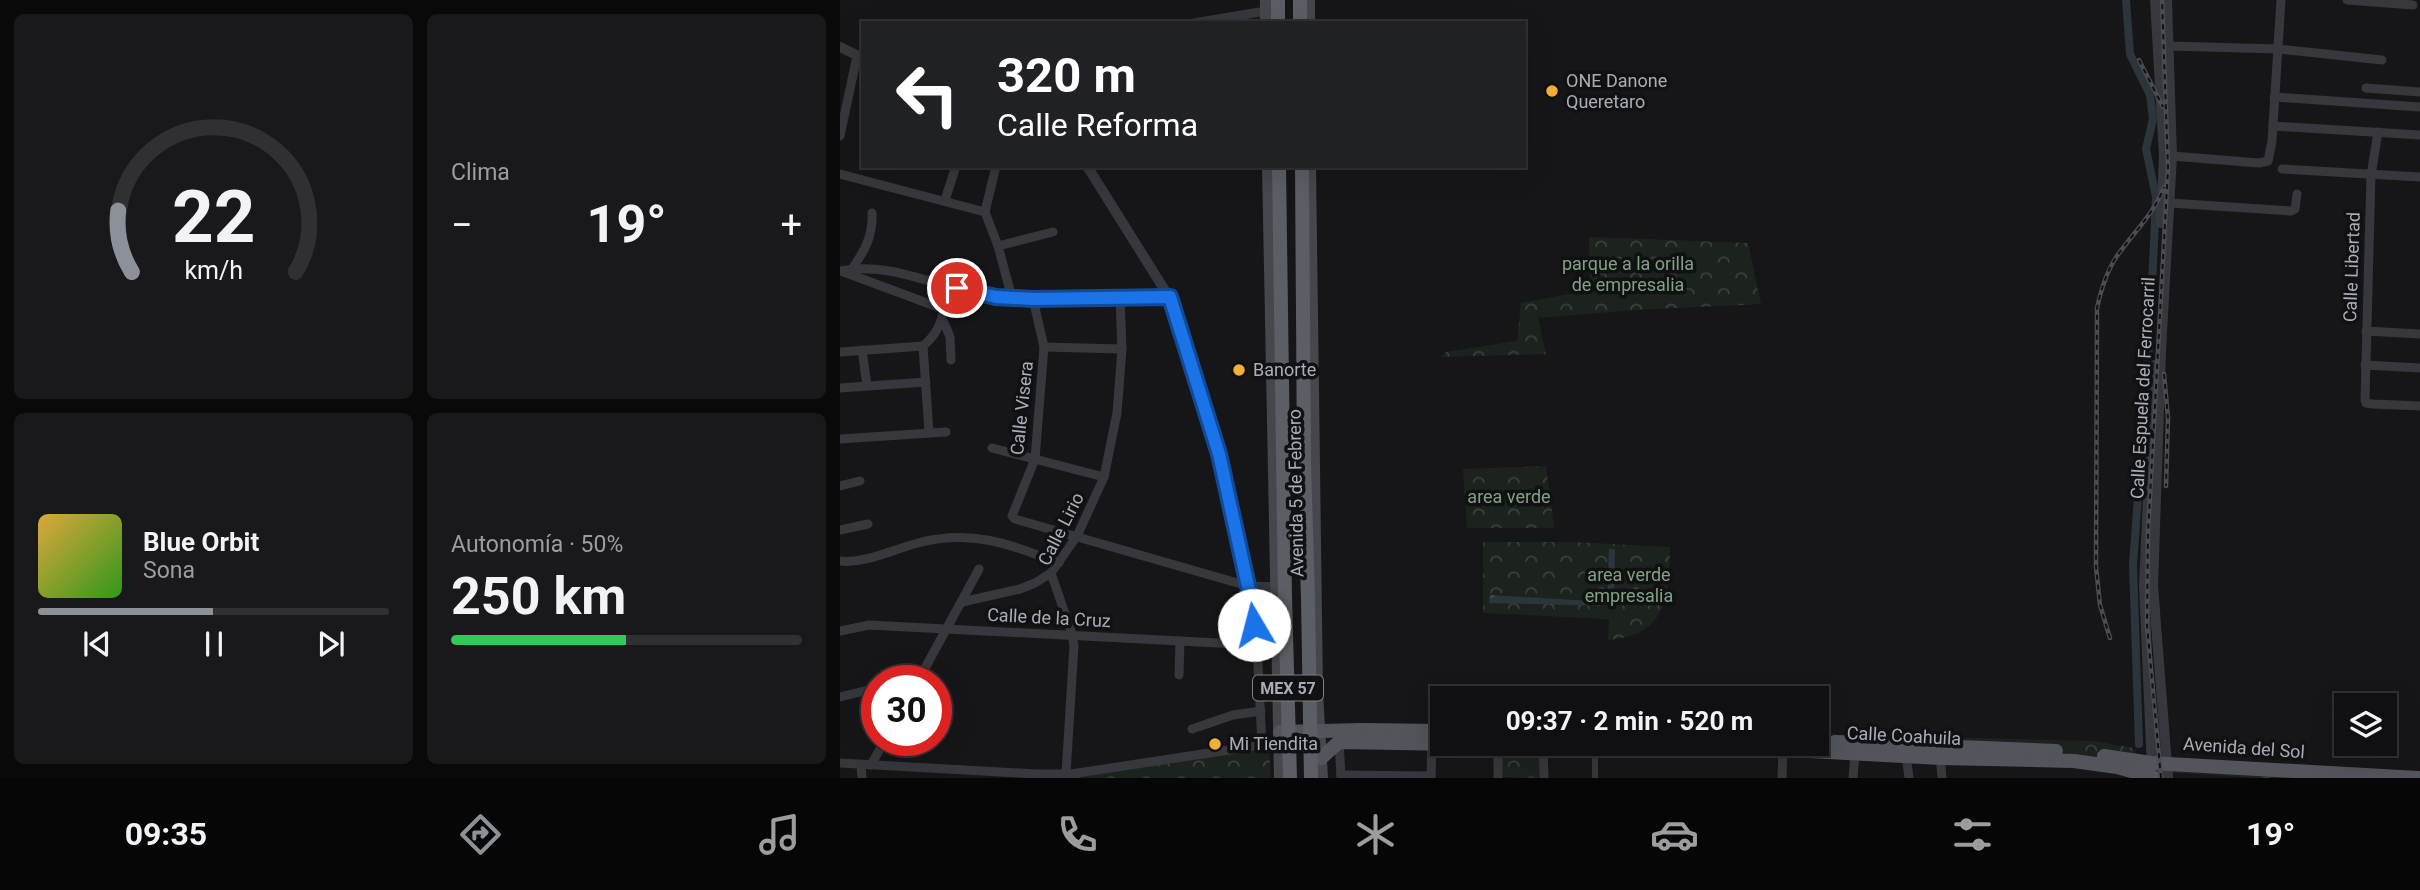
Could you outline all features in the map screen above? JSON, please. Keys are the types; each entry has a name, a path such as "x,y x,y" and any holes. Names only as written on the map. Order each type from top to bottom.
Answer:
{"highway":[{"path":"1278,0 1278,21"},
{"path":"1300,0 1300,21"},
{"name":"Avenida 5 de Febrero","path":"1279,168 1281,592 1290,778"},
{"name":"Avenida 5 de Febrero","path":"1301,168 1304,499 1319,770"},
{"path":"1302,218 1310,168"},
{"path":"1269,262 1279,203"},
{"path":"1270,360 1282,395"},
{"path":"1304,365 1315,423"}],"main road":[{"path":"1309,0 1309,21"},
{"name":"Avenida 5 de Febrero","path":"1268,168 1270,360 1281,592 1280,778"},
{"name":"Avenida 5 de Febrero","path":"1310,168 1319,770"},
{"name":"Calle Coahuila","path":"1280,732 1320,731 1339,736 1430,744"},
{"name":"Calle Coahuila","path":"1339,736 1430,732"},
{"path":"1319,770 1339,736"},
{"name":"Calle Coahuila","path":"1829,743 1941,756"},
{"name":"Calle Coahuila","path":"1829,752 2118,763 2147,774"},
{"name":"Avenida del Sol","path":"2147,774 2168,771 2418,778"}],"street":[{"name":"Calle Espuela del Ferrocarril","path":"2147,774 2144,586 2164,156 2155,0"},
{"name":"Calle Espuela del Ferrocarril","path":"2167,0 2172,156 2161,351 2154,574 2168,771"},
{"path":"2172,156 2268,162 2273,126 2281,0"},
{"path":"2347,0 2413,5"},
{"path":"1206,21 1266,11"},
{"path":"2170,46 2278,49 2382,60"},
{"path":"840,47 860,57 840,136"},
{"path":"2366,88 2420,92"},
{"path":"2274,97 2420,107"},
{"path":"2273,126 2420,135"},
{"name":"Calle Libertad","path":"2378,132 2371,175 2366,403 2420,406"},
{"path":"945,200 955,168"},
{"path":"996,168 985,212 998,246 1012,298"},
{"path":"840,763 960,774 1038,776 1262,745 1257,645 1248,586 1219,454 1170,297 1088,168"},
{"path":"2282,169 2420,177"},
{"path":"840,174 985,212"},
{"path":"2170,203 2291,211 2295,209 2297,194"},
{"path":"852,268 867,246 873,229 872,213"},
{"path":"998,246 1053,232"},
{"path":"841,271 852,268 916,275 982,294 1012,298 1170,297"},
{"path":"841,271 943,315 950,337 951,360"},
{"name":"Calle Lirio","path":"1066,774 1074,646 1051,573 1077,536 1104,477 1117,413 1122,349 1120,298"},
{"name":"Calle Visera","path":"1033,299 1044,347 1035,459 1012,516 1077,536"},
{"path":"840,352 923,346 933,337 943,315"},
{"path":"2366,331 2420,334"},
{"path":"923,346 929,432"},
{"path":"1044,347 1122,349"},
{"path":"862,350 866,385"},
{"path":"2365,365 2420,368"},
{"path":"840,388 926,382"},
{"path":"840,439 946,432"},
{"path":"992,448 1104,477"},
{"path":"840,486 860,481"},
{"path":"840,530 868,524"},
{"path":"840,561 854,561 920,542 954,536 981,537 1059,563"},
{"path":"1077,536 1248,586 1281,592"},
{"path":"927,665 979,569"},
{"path":"962,602 1020,589 1051,573"},
{"name":"Calle de la Cruz","path":"840,631 869,625 1257,645"},
{"path":"1179,676 1180,641"},
{"path":"840,697 861,692"},
{"path":"1192,729 1233,715 1261,711"},
{"path":"1339,736 1341,774"},
{"path":"1853,778 1855,753"},
{"path":"1906,755 1909,778"},
{"path":"862,778 866,765 873,756"},
{"path":"1319,770 1341,774 1431,777 1432,756"},
{"path":"1498,756 1498,778"},
{"path":"1544,756 1544,778"},
{"path":"1595,756 1595,778"},
{"path":"1782,778 1783,756"},
{"path":"1941,756 1942,778"},
{"path":"2147,774 2161,778"}],"green space":[{"name":"parque a la orilla de empresalia","path":"1589,237 1748,243 1761,304 1538,318 1546,354 1441,357 1446,352 1517,341 1521,303 1590,290"},
{"name":"area verde","path":"1546,466 1554,528 1467,528 1463,469"},
{"name":"area verde empresalia","path":"1483,542 1571,542 1670,547 1666,597 1654,622 1628,637 1608,640 1609,619 1483,613"},
{"path":"1829,734 2093,741 2133,748 2147,766 2336,778 2260,778 1765,756 1829,756"},
{"path":"1269,749 1271,778 1056,778"},
{"path":"1501,756 1539,756 1539,778 1501,777"}],"water":[{"path":"1609,549 1615,549 1614,606 1489,603 1490,595 1607,602"}],"waterway":[{"path":"2126,0 2130,54 2150,95 2153,119 2146,149 2156,197 2150,331 2133,565 2139,744"}],"railway":[{"path":"2161,778 2147,625 2148,533 2168,168 2162,0"},
{"path":"2139,60 2163,107"},
{"path":"2110,638 2100,605 2096,567 2097,308 2104,281 2113,262 2149,215 2164,187"},
{"path":"2164,374 2168,418 2166,486"}],"place":[{"name":"ONE Danone Queretaro","path":"1552,91"},
{"name":"Banorte","path":"1239,370"},
{"name":"Mi Tiendita","path":"1215,744"}],"route":[{"path":"957,288 996,297 1033,299 1170,297 1219,454 1254,625"}]}
